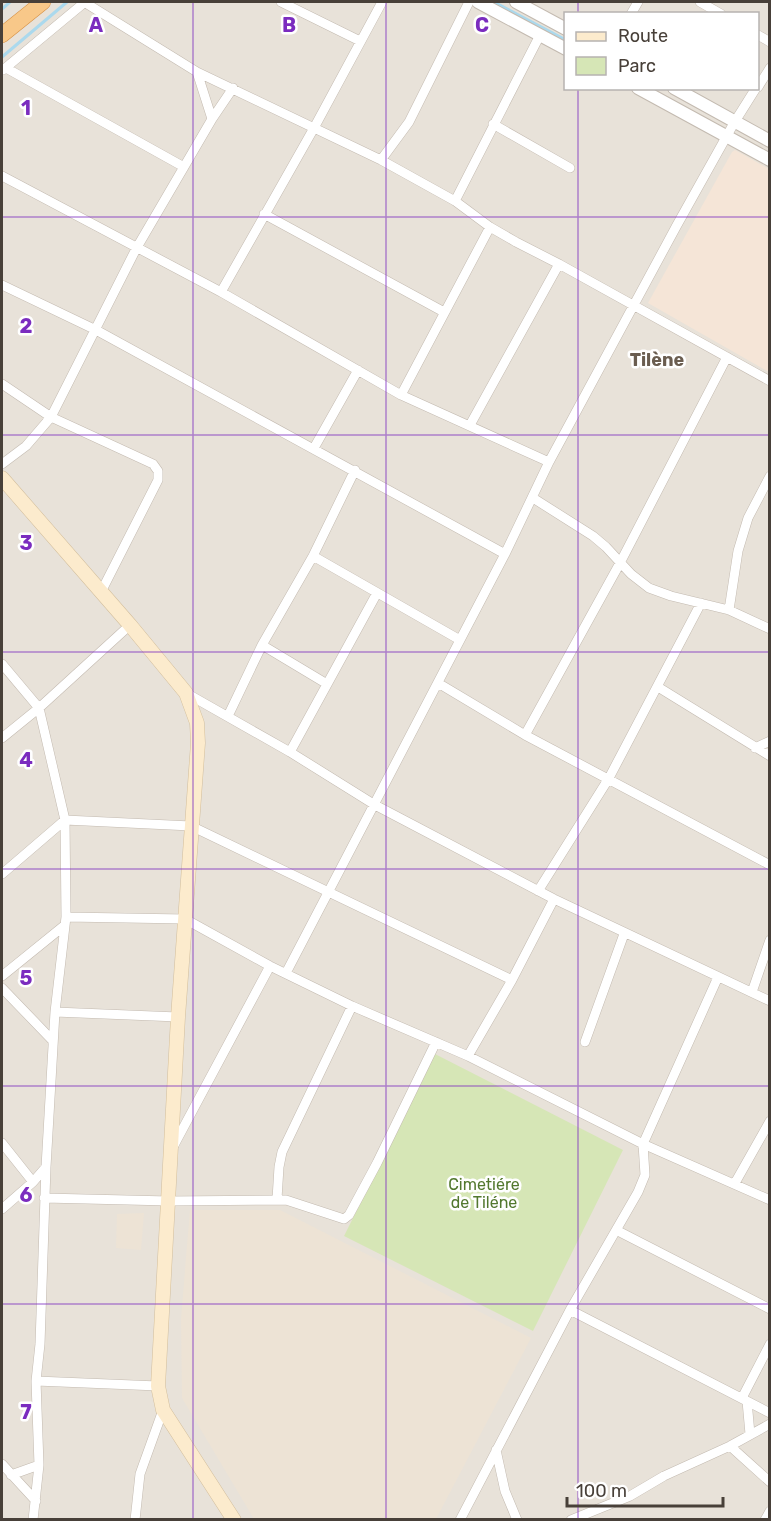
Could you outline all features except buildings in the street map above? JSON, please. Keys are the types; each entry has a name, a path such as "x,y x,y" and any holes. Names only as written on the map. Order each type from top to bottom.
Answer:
{"highway":[{"path":"2,35 43,2"}],"main road":[{"path":"2,478 186,693 197,723 198,743 178,1017 158,1386 163,1410 234,1520"}],"street":[{"path":"184,167 4,70 85,2 197,72 381,160 455,201 490,227 516,242 770,381"},
{"path":"281,2 360,41"},
{"path":"221,292 382,2"},
{"path":"381,160 409,122 469,2"},
{"path":"478,2 564,48"},
{"path":"516,2 564,27"},
{"path":"700,2 718,12"},
{"path":"455,201 540,35"},
{"path":"759,85 770,68"},
{"path":"197,72 212,119"},
{"path":"2,464 31,441 51,417 136,249 212,119 233,88"},
{"path":"642,90 770,160"},
{"path":"677,90 770,141"},
{"path":"286,973 460,640 549,462 734,123 756,90"},
{"path":"493,124 570,168"},
{"path":"2,176 221,292 401,394 549,462"},
{"path":"264,214 444,312"},
{"path":"401,394 490,227"},
{"path":"470,425 559,264"},
{"path":"2,285 96,330 355,470 504,554"},
{"path":"525,735 620,563 727,357"},
{"path":"314,448 358,370"},
{"path":"2,384 51,417 153,464 158,471 158,480 101,592"},
{"path":"228,716 262,645 313,556 355,470"},
{"path":"729,610 738,551 748,518 770,476"},
{"path":"533,498 593,536 631,574 649,588 671,596 729,610 770,629"},
{"path":"313,556 460,640"},
{"path":"290,752 377,593"},
{"path":"538,891 609,778 701,603"},
{"path":"2,738 39,708 130,625"},
{"path":"262,645 327,684"},
{"path":"2,664 39,708 65,820 65,921 55,1012 45,1167 40,1334 36,1381 39,1465 33,1520"},
{"path":"438,682 525,735 770,865"},
{"path":"658,687 770,756"},
{"path":"186,693 290,752 375,805 538,891 624,934 770,1001"},
{"path":"755,748 770,741"},
{"path":"2,874 65,820 191,826 512,980"},
{"path":"468,1056 512,980 554,899"},
{"path":"2,976 65,921 185,919 270,966 352,1006 468,1056 644,1144 770,1200"},
{"path":"585,1042 624,934"},
{"path":"752,992 770,940"},
{"path":"171,1152 270,966"},
{"path":"460,1520 570,1310 645,1175 644,1144 718,977"},
{"path":"2,988 53,1041"},
{"path":"278,1199 282,1152 352,1006"},
{"path":"55,1012 178,1017"},
{"path":"44,1198 169,1201 278,1199 297,1202 344,1219 349,1215 436,1042"},
{"path":"735,1183 770,1121"},
{"path":"2,1143 33,1182"},
{"path":"2,1209 33,1182 45,1167"},
{"path":"616,1230 770,1309"},
{"path":"570,1310 770,1413"},
{"path":"750,1434 744,1399 770,1344"},
{"path":"36,1381 158,1386"},
{"path":"135,1520 140,1474 163,1410"},
{"path":"571,1520 612,1505 664,1476 730,1446 770,1424"},
{"path":"730,1446 770,1482"},
{"path":"496,1450 506,1491 517,1520"},
{"path":"2,1464 36,1501"},
{"path":"11,1475 39,1465"},
{"path":"765,1520 770,1511"}],"shaded area":[{"path":"2,2 769,2 769,1519 2,1519"},
{"path":"735,150 769,169 769,372 648,303"},
{"path":"190,1210 280,1210 531,1338 436,1519 254,1519 182,1398 181,1318"},
{"path":"144,1213 141,1250 116,1248 117,1214"}],"green space":[{"name":"Cimetiére de Tiléne","path":"435,1054 623,1150 533,1331 344,1236"}],"waterway":[{"path":"2,9 10,2"},
{"path":"2,57 67,2"},
{"path":"494,2 564,39"}],"district":[{"name":"Tilène","path":"657,360"}]}
